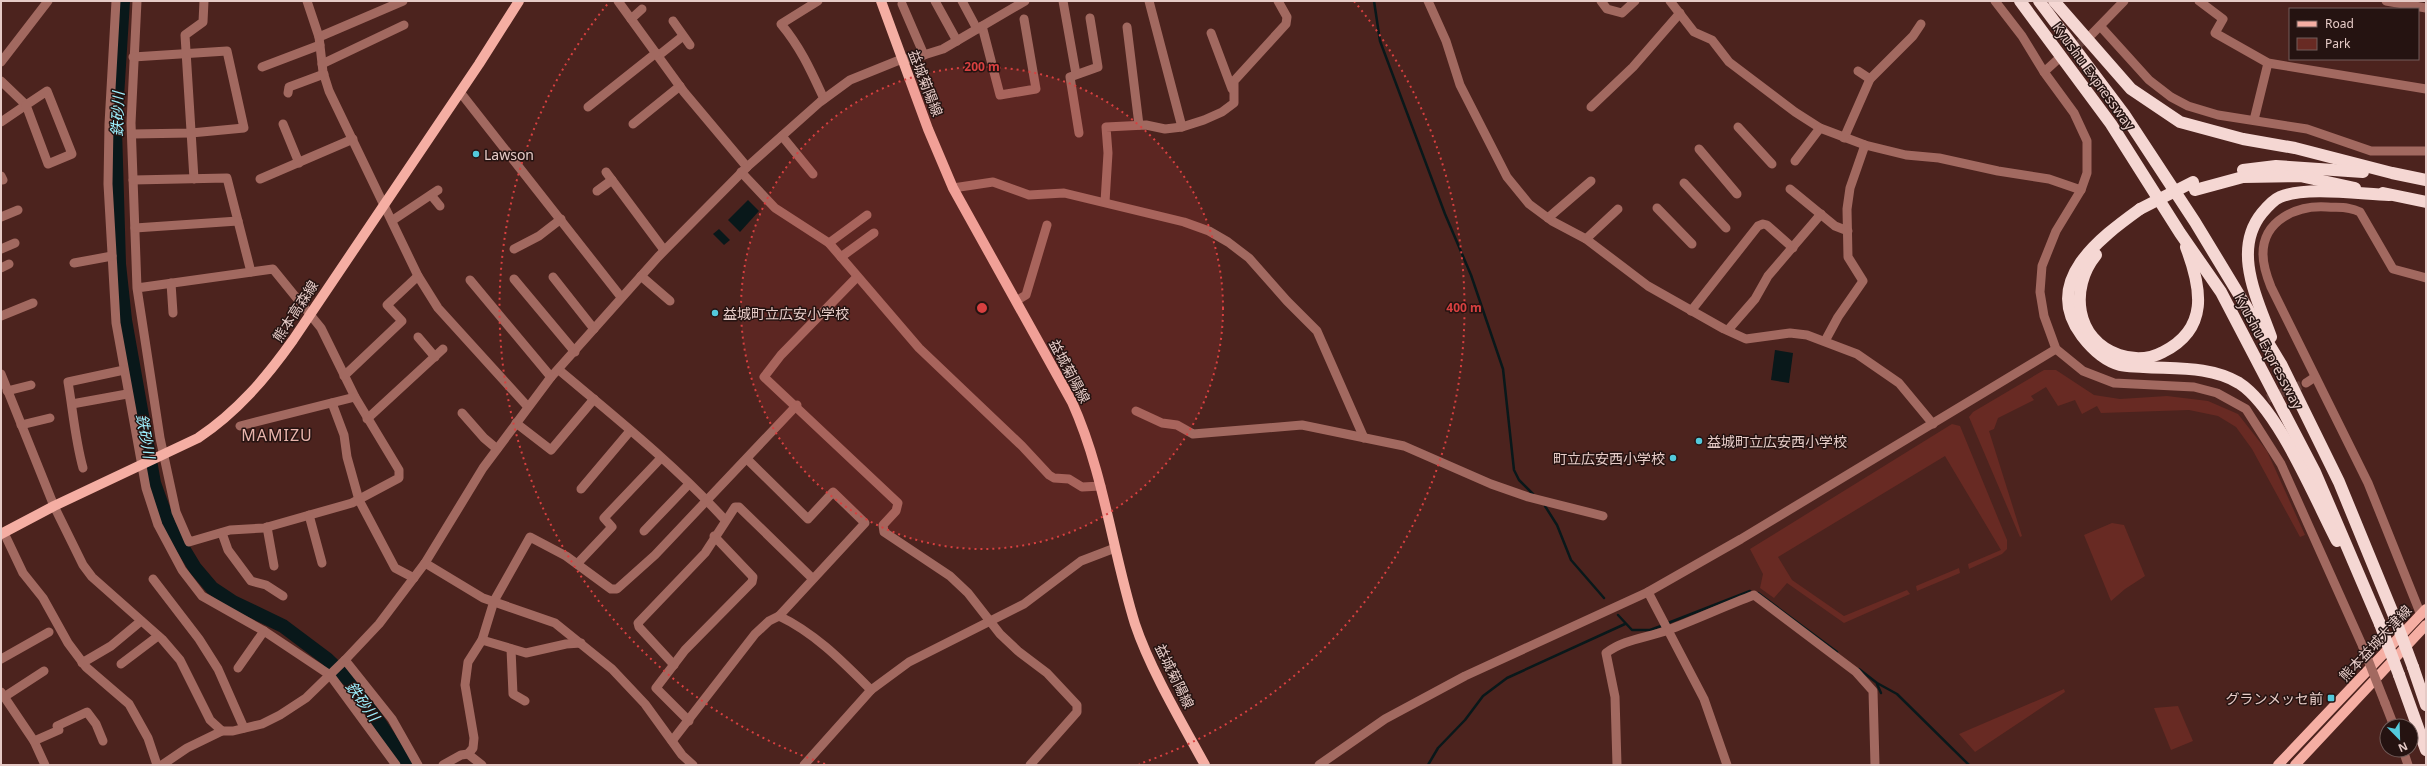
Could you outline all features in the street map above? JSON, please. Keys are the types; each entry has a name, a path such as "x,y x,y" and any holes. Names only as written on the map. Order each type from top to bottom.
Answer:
{"highway":[{"name":"Kyushu Expressway","path":"2020,1 2111,124 2180,233 2221,292 2290,421 2315,472 2380,624 2400,675 2426,750"},
{"name":"Kyushu Expressway","path":"2039,1 2124,114 2195,222 2281,364 2339,482 2394,616 2426,705"},
{"path":"2054,1 2132,88 2180,122 2242,139 2295,148 2392,173 2426,180"},
{"path":"2380,624 2280,431 2259,400 2239,383 2223,376 2198,370 2120,365 2098,354 2078,331 2069,310 2068,289 2074,273 2086,254 2106,234 2194,186 2241,170 2276,166 2392,173"},
{"path":"2194,186 2243,177 2300,176 2426,202"},
{"path":"2281,364 2248,267 2248,245 2254,223 2268,206 2279,197 2299,193 2389,195"},
{"path":"2142,213 2105,245 2090,263 2081,282 2079,305 2082,319 2097,341 2113,353 2130,358 2155,356 2174,347 2194,327 2199,304 2198,290 2180,233"}],"main road":[{"name":"熊本高森線","path":"2,534 54,506 162,456 213,428 241,403 279,360 384,202 460,92 519,1"},
{"name":"益城菊陽線","path":"881,1 902,59 953,188 1072,402 1085,431 1101,486 1114,548 1136,625 1158,674 1205,765"},
{"name":"熊本益城大津線","path":"2278,765 2423,612"},
{"name":"熊本益城大津線","path":"2295,765 2426,625"}],"street":[{"path":"1,62 48,1"},
{"path":"116,1 109,131 108,184 116,323 127,394 144,465 146,488 158,525 182,570 202,596 264,631 331,673 395,765"},
{"path":"137,1 133,57 132,134 137,288 162,456 176,512 189,542 222,533 267,528 359,500 399,478 399,470 367,419 321,328 273,269 137,288"},
{"path":"194,178 185,35 202,22 204,1"},
{"path":"307,1 319,41 322,64 329,91 393,220 418,276 438,308 528,407"},
{"path":"262,67 403,1"},
{"path":"618,1 680,86 775,208 829,243 919,348 1022,446 1048,475 1054,478 1069,479 1082,487 1101,486"},
{"path":"818,1 781,24 791,33 801,50 824,99"},
{"path":"935,1 957,42"},
{"path":"962,1 980,27 1000,95 1036,89 1024,19"},
{"path":"162,765 186,748 222,731 264,723 280,715 306,698 345,660 379,624 414,578 483,468 551,377 559,370 621,297 664,250 744,170 784,134 824,99 850,80 902,59 924,55 957,42 980,27 1009,4 1025,1"},
{"path":"1063,1 1076,74"},
{"path":"1149,1 1182,127"},
{"path":"1105,202 1108,153 1106,127 1139,125 1165,129 1182,127 1222,112 1234,103 1234,81 1286,24 1287,17 1278,1"},
{"path":"1428,1 1446,41 1460,85 1507,177 1529,204 1548,218 1586,239 1648,286 1691,311 1746,339 1790,333 1825,341 1857,354 1899,383 1933,424"},
{"path":"1601,1 1607,9 1622,13 1635,1"},
{"path":"1670,1 1694,32 1712,40 1729,62 1795,112 1820,128 1865,145 1906,155 1939,158 1998,171 2049,179 2081,190"},
{"path":"1995,1 2022,36 2044,72 2074,113 2087,141 2087,173 2081,190 2056,231 2042,266 2040,292 2043,310 2056,349 2083,371 2114,384 2194,387 2217,393 2246,409 2281,464 2363,646 2391,718"},
{"path":"2092,34 2101,27 2124,1"},
{"path":"2199,1 2223,19 2215,33 2268,63 2426,89"},
{"path":"2386,1 2426,8"},
{"path":"902,4 924,55"},
{"path":"631,19 642,9"},
{"path":"1591,107 1633,67 1680,13"},
{"path":"1079,133 1070,77 1098,67 1098,54 1090,18"},
{"path":"672,21 690,45"},
{"path":"1844,138 1870,79 1913,36 1921,24"},
{"path":"322,64 404,25"},
{"path":"1127,27 1139,125"},
{"path":"2101,27 2133,64 2171,97 2208,113 2307,129 2371,151 2426,152"},
{"path":"1211,32 1235,96"},
{"path":"588,106 683,36"},
{"path":"132,134 191,133 244,128 227,51 133,57"},
{"path":"2044,72 2056,61"},
{"path":"2254,120 2268,63"},
{"path":"1858,71 1870,79"},
{"path":"288,93 289,87 324,74"},
{"path":"1,80 26,105 48,164 72,154 47,91 26,105 1,122"},
{"path":"633,124 680,86"},
{"path":"460,92 621,297"},
{"path":"283,124 299,163"},
{"path":"1738,127 1772,164"},
{"path":"1795,161 1820,128"},
{"path":"784,134 805,155"},
{"path":"784,134 813,174"},
{"path":"260,179 354,139"},
{"path":"1825,341 1838,317 1863,282 1848,257 1847,209 1850,188 1865,145"},
{"path":"1699,149 1737,194"},
{"path":"597,191 609,176 664,250"},
{"path":"133,180 227,178 251,272"},
{"path":"1548,218 1591,181"},
{"path":"953,188 993,182 1029,195 1064,193 1184,222 1209,231 1249,258 1287,301 1317,331 1364,438"},
{"path":"1684,183 1726,228"},
{"path":"1790,189 1835,226 1848,231"},
{"path":"393,220 435,192 440,206"},
{"path":"2423,612 2368,483 2280,309 2265,271 2263,253 2268,235 2280,220 2288,213 2305,207 2354,209 2360,212 2367,223 2388,265 2403,273 2426,278"},
{"path":"1586,239 1618,208"},
{"path":"1657,208 1692,244"},
{"path":"1,217 18,210"},
{"path":"1728,330 1755,299 1768,276 1821,214"},
{"path":"829,243 867,215"},
{"path":"514,249 539,236 561,219"},
{"path":"135,228 238,221"},
{"path":"1691,311 1758,226 1763,224 1767,225 1793,248"},
{"path":"1016,301 1026,295 1047,225"},
{"path":"841,257 874,232"},
{"path":"1,249 15,242"},
{"path":"74,263 112,256"},
{"path":"344,376 402,321 387,305 418,276"},
{"path":"640,276 670,301"},
{"path":"553,277 594,329"},
{"path":"857,277 781,355 764,376 898,503 896,511 883,525 884,532 950,576 968,593 1000,634 1018,651 1047,673 1077,705 1077,712 1030,765"},
{"path":"514,279 575,352"},
{"path":"470,280 551,377"},
{"path":"171,283 173,313"},
{"path":"1,316 33,303"},
{"path":"418,337 435,357"},
{"path":"1319,765 1385,719 1465,676 1648,592 1933,424 2056,349"},
{"path":"367,419 444,350"},
{"path":"83,468 73,426 72,404 68,382 124,370"},
{"path":"559,370 661,458 707,500 725,520"},
{"path":"1,374 54,506 83,565 92,577 158,636 180,660 210,720 222,731"},
{"path":"2306,383 2315,377"},
{"path":"7,391 31,385"},
{"path":"72,404 127,394"},
{"path":"240,426 355,397"},
{"path":"516,423 551,450 594,399"},
{"path":"332,404 344,435 347,457 359,500 395,568 414,578"},
{"path":"2246,409 2255,404"},
{"path":"442,765 461,755 468,754 473,748 474,738 465,685 468,662 482,640 494,600 530,537 577,564 610,589 617,589 655,555 747,459 796,405"},
{"path":"1136,411 1162,423 1177,425 1193,434 1302,425 1404,446 1528,497 1603,516"},
{"path":"462,412 484,438 497,449"},
{"path":"21,425 50,418"},
{"path":"581,489 630,431"},
{"path":"577,564 612,527 604,518 661,458"},
{"path":"672,741 756,634 769,621 778,616 865,523 833,492 808,519 747,459"},
{"path":"644,530 689,484"},
{"path":"674,665 638,627 638,623 705,553 714,536 735,507 739,507 812,578"},
{"path":"309,515 322,563"},
{"path":"267,528 274,566"},
{"path":"222,533 228,550 251,581 266,585 283,596"},
{"path":"2,534 23,572 43,598 68,643 82,663 130,704 148,738 157,765"},
{"path":"689,721 656,688 684,650 752,582 753,577 714,536"},
{"path":"804,765 871,690 909,662 1024,604 1081,561 1114,548"},
{"path":"424,563 484,598 494,600 555,622 612,669 645,704 682,755 693,765"},
{"path":"153,579 199,639 218,669 244,728"},
{"path":"1648,592 1704,699 1727,765"},
{"path":"1616,765 1615,697 1605,659 1606,653 1613,648 1639,636 1667,630 1754,595 1763,600 1856,672 1872,691 1875,765"},
{"path":"778,616 791,622 833,652 871,690"},
{"path":"82,663 111,646 141,621"},
{"path":"238,668 264,631"},
{"path":"1,659 50,632"},
{"path":"121,664 158,636"},
{"path":"482,640 526,653 536,652 566,644 581,643"},
{"path":"511,649 513,694 525,701"},
{"path":"345,660 392,719 418,765"},
{"path":"44,671 2,694 34,741 45,765"},
{"path":"34,741 59,730 57,726 87,712 96,724 103,741"},
{"path":"468,754 482,765"}],"green space":[{"path":"2044,370 2056,370 2094,395 2120,399 2167,396 2208,401 2238,414 2267,451 2305,535 2300,537 2252,449 2236,427 2218,416 2189,410 2101,413 2097,406 2082,414 2075,400 2058,406 2046,387 2031,396 2034,400 1998,418 1994,429 1989,431 2022,536 2020,537 1969,417 1973,412"},
{"path":"1952,424 1960,426 2007,540 2007,549 2002,554 1969,569 1968,564 2001,550 1945,456 1778,557 1792,580 1844,616 1907,590 1910,594 1844,623 1787,583 1774,598 1760,588 1763,574 1750,549"},
{"path":"2112,523 2124,525 2145,576 2125,589 2111,601 2084,535"},
{"path":"1959,568 1960,573 1917,591 1916,586"},
{"path":"2064,689 2065,692 1975,752 1959,734"},
{"path":"2178,706 2193,741 2171,750 2154,708"}],"shaded area":[{"path":"748,200 759,211 740,232 728,220"},
{"path":"719,229 730,240 724,245 713,234"},
{"path":"1775,350 1793,353 1789,383 1771,380"}],"waterway":[{"name":"鉄砂川","path":"123,1 115,129 119,264 125,320 154,483 169,525 195,568 212,588 233,602 283,626 327,659 356,687 407,765"},
{"path":"1374,1 1380,41 1445,214 1471,275 1503,369 1514,470 1519,480 1533,494"},
{"path":"1545,506 1557,525 1571,560 1604,598"},
{"path":"1668,623 1750,591"},
{"path":"1758,593 1837,652"},
{"path":"1618,615 1632,630 1650,630 1661,626"},
{"path":"1428,765 1438,748 1465,720 1483,696 1507,678 1625,624"},
{"path":"1859,669 1877,683 1897,694 1969,765"},
{"path":"1877,684 1881,693"}],"tunnel":[{"path":"2057,60 2092,34"},
{"path":"2255,404 2306,383"}],"place":[{"name":"Lawson","path":"476,154"},
{"name":"益城町立広安小学校","path":"715,313"},
{"name":"益城町立広安西小学校","path":"1699,441"},
{"name":"町立広安西小学校","path":"1673,458"},
{"name":"グランメッセ前","path":"2331,698"}],"district":[{"name":"MAMIZU","path":"277,435"}]}
